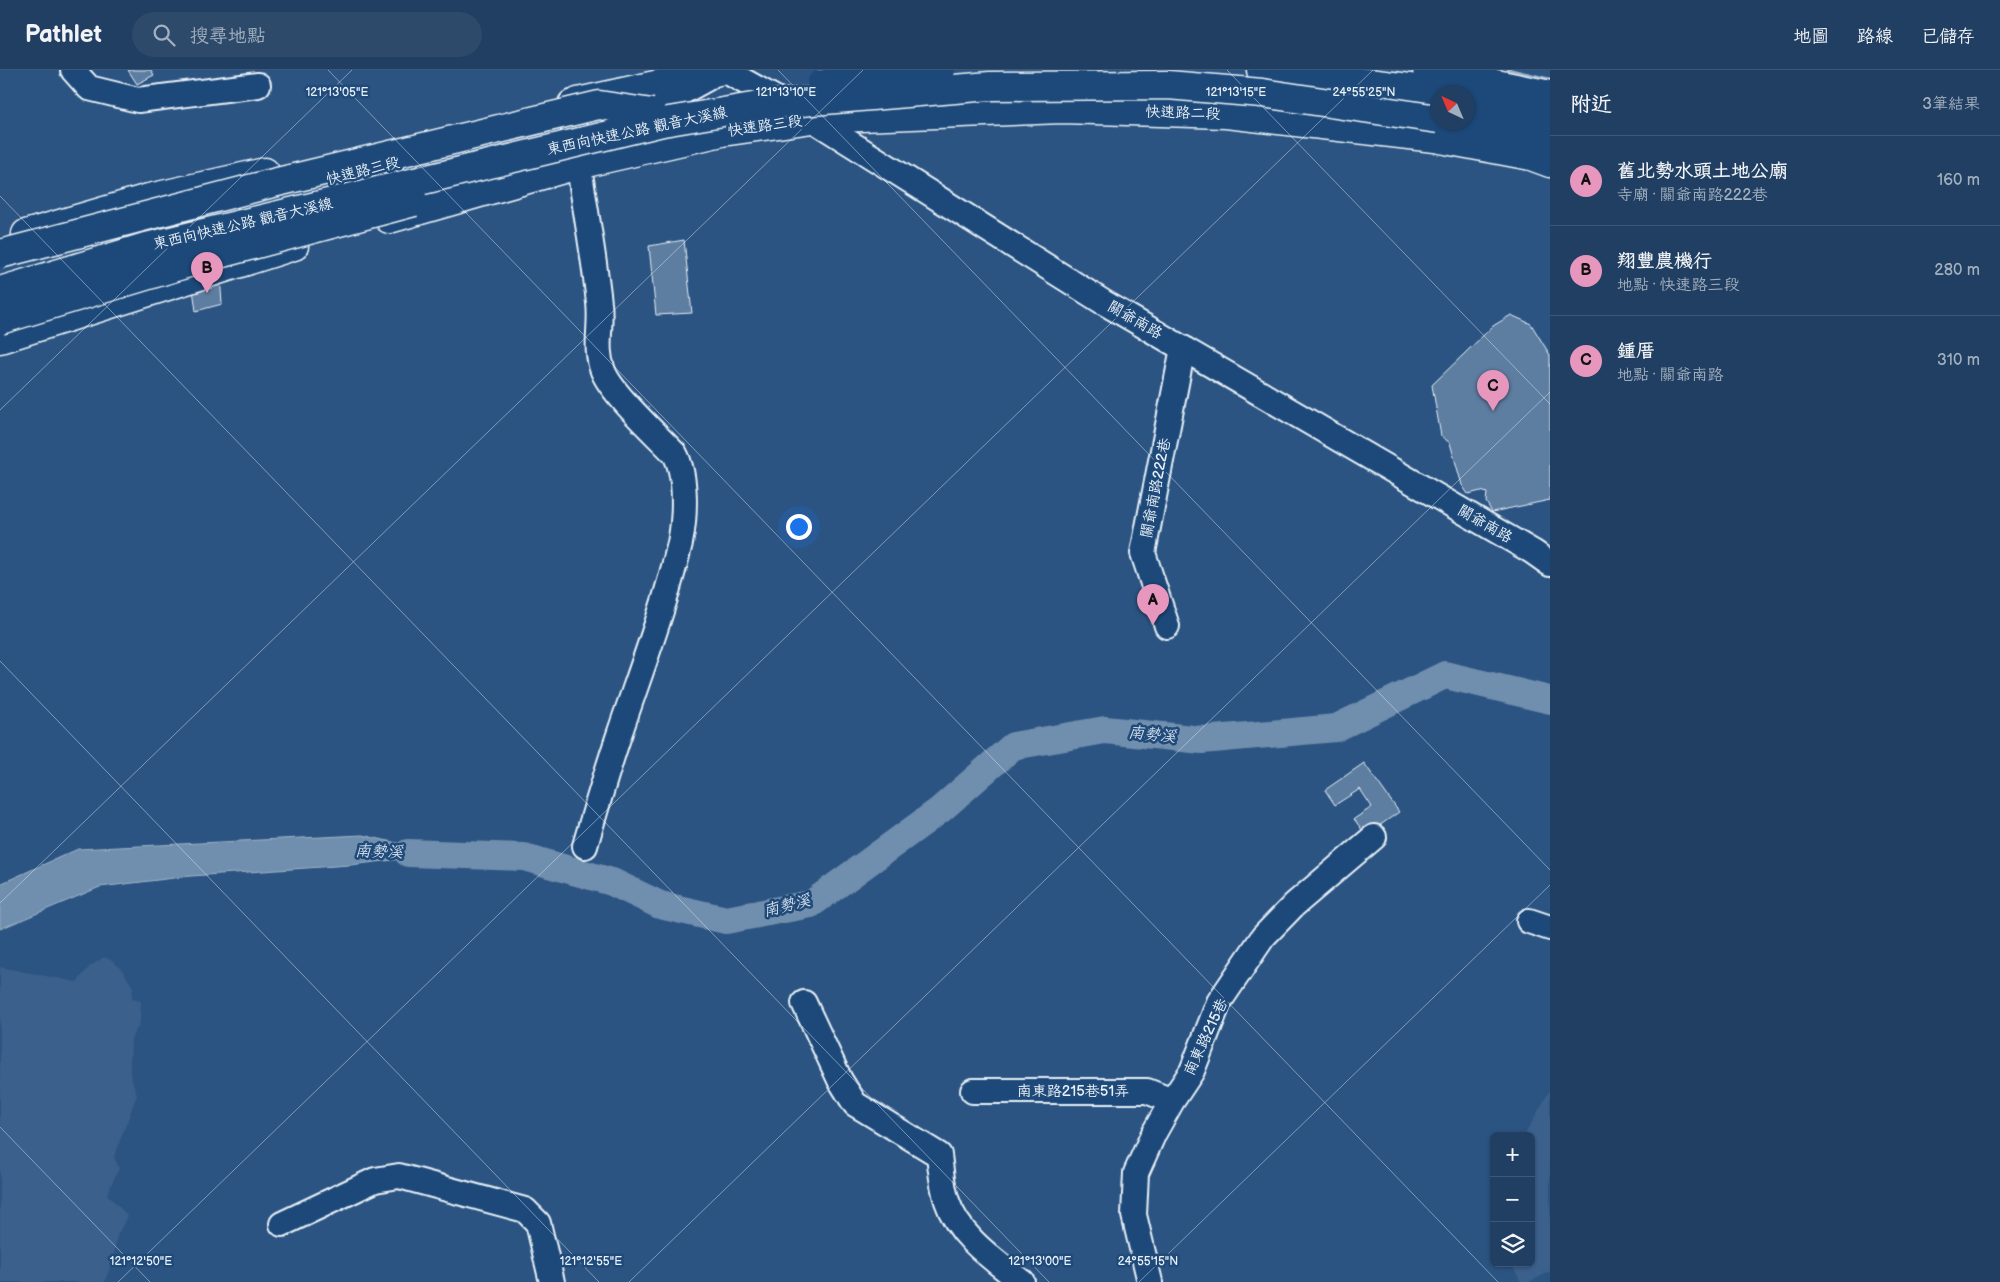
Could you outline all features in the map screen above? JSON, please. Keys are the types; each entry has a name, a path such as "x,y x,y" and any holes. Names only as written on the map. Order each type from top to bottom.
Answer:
{"main road":[{"name":"快速路三段","path":"0,338 283,250 574,137 723,70"},
{"name":"東西向快速公路 觀音大溪線","path":"0,277 150,234 258,210 652,113 888,72 942,70"},
{"path":"1261,70 1430,91"},
{"path":"1427,70 1550,95"},
{"name":"東西向快速公路 觀音大溪線","path":"0,291 146,247 574,137 765,105 990,86 1168,85 1262,93 1430,118"},
{"path":"1475,98 1550,119"},
{"path":"0,254 269,184 599,105 652,113"},
{"name":"快速路二段","path":"812,120 1062,109 1226,114 1435,138 1531,156 1550,163"},
{"name":"快速路三段","path":"0,242 152,210 574,137 630,153 722,132 812,120"},
{"path":"1475,125 1550,142"},
{"path":"0,320 216,255 442,194 574,137"}],"street":[{"path":"73,70 89,88 138,100 258,85"},
{"name":"關爺南路","path":"723,70 812,120 1103,302 1533,552 1550,564"},
{"path":"574,137 600,305 598,350 603,372 616,392 675,454 682,465 684,511 680,542 664,598 585,846"},
{"name":"快速路三段","path":"0,306 165,254 286,226 574,137"},
{"path":"152,210 174,285"},
{"name":"快速路三段","path":"0,265 152,210"},
{"name":"關爺南路222巷","path":"1166,626 1143,553 1183,348"},
{"name":"南東路215巷","path":"1150,1282 1134,1215 1136,1173 1154,1133 1192,1071 1207,1038 1219,1002 1263,937 1294,905 1374,837"},
{"path":"804,1003 840,1080 855,1104 939,1155 946,1200 956,1223 986,1253 1022,1282"},
{"name":"南東路215巷51弄","path":"973,1091 1147,1091 1172,1101"},
{"path":"282,1224 375,1180 399,1176 525,1210 538,1223 552,1282"}],"shaded area":[{"path":"104,957 113,961 123,971 133,987 132,999 141,1001 140,1023 131,1039 130,1073 137,1095 114,1157 119,1168 107,1194 128,1216 117,1236 114,1255 105,1282 0,1282 0,967 77,982 89,967"},
{"path":"1550,1090 1550,1272 1529,1282 1521,1282 1513,1267 1535,1267 1535,1132 1526,1132"}],"water":[{"path":"362,835 445,854 350,865 191,876 100,887 0,929 0,884 78,849"}],"building":[{"path":"128,70 151,70 154,75 137,84"},
{"path":"684,240 692,313 656,315 649,246"},
{"path":"220,275 222,304 196,311 192,282"},
{"path":"1511,315 1531,324 1550,355 1550,500 1492,512 1486,502 1487,493 1481,491 1468,494 1462,485 1450,443 1441,436 1432,385 1493,326"},
{"path":"1364,763 1399,812 1366,835 1354,819 1372,807 1360,789 1335,805 1325,790"}],"waterway":[{"path":"1508,70 1550,80"},
{"name":"南勢溪","path":"408,853 524,857 612,882 660,905 726,920 811,904 940,810 1013,746 1105,730 1202,740 1336,728 1445,675 1550,700"}],"place":[{"name":"翔豐農機行","path":"207,293"},
{"name":"鍾厝","path":"1493,411"},
{"name":"舊北勢水頭土地公廟","path":"1153,625"}]}
